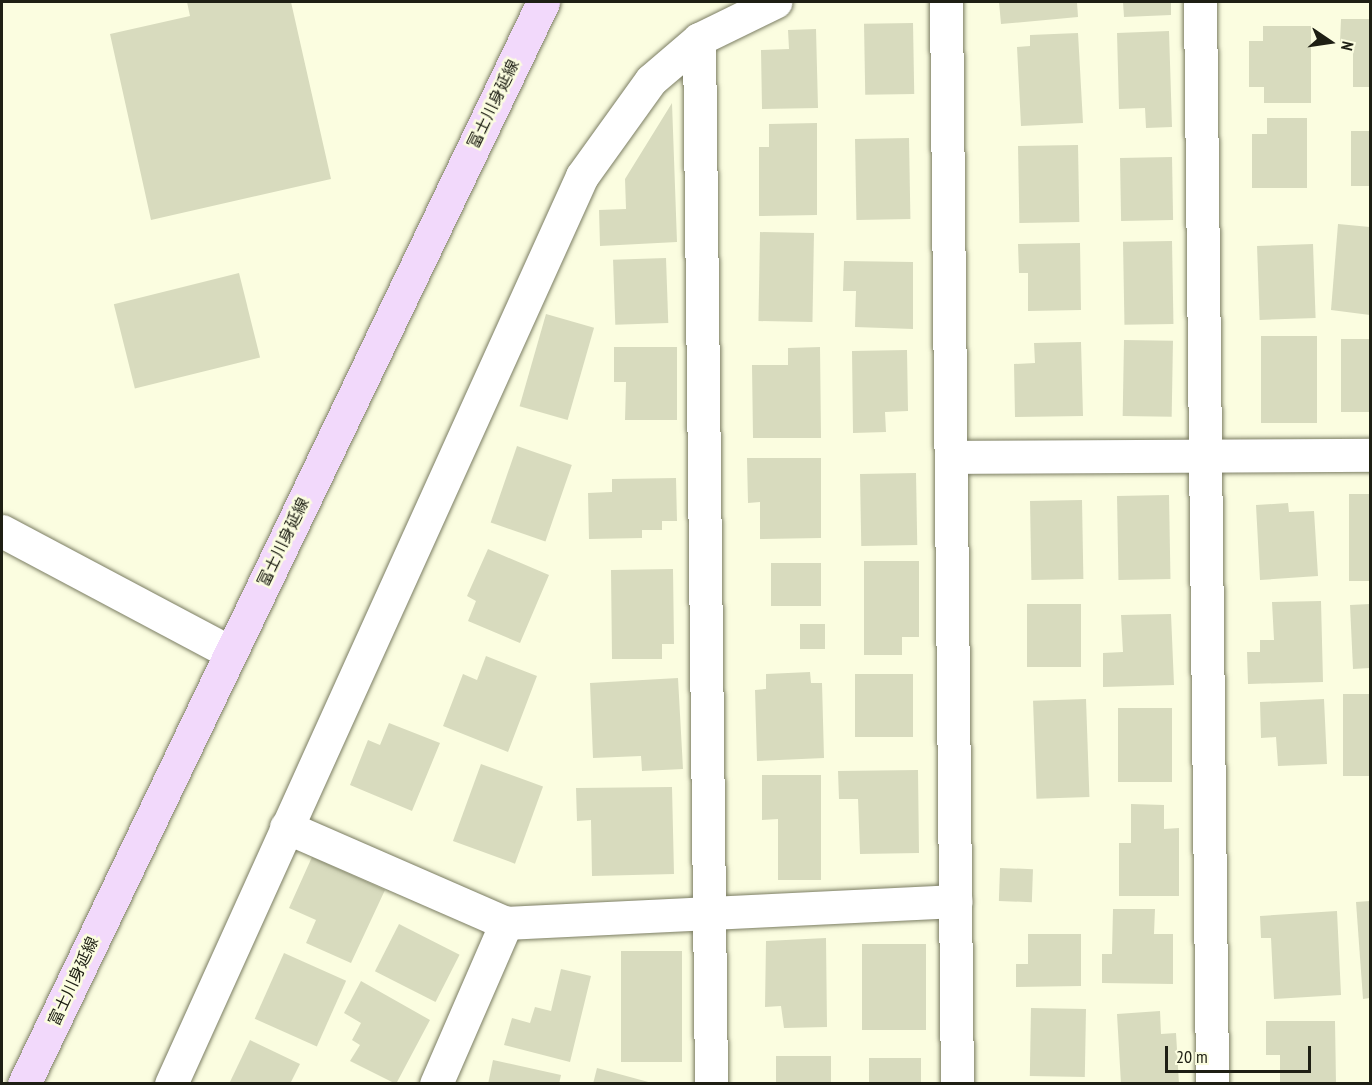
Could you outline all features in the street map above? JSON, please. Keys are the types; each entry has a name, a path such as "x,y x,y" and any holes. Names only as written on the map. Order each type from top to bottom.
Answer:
{"main road":[{"name":"富士川身延線","path":"24,1083 543,2"}],"street":[{"path":"171,1083 582,176 651,80 699,39 776,2"},
{"path":"946,2 957,1083"},
{"path":"1200,2 1212,1083"},
{"path":"699,39 711,913 711,1083"},
{"path":"951,457 1205,458 1371,455"},
{"path":"2,531 230,652"},
{"path":"286,827 506,922 955,901"},
{"path":"436,1083 506,922"}],"building":[{"path":"187,2 291,2 331,179 151,220 110,34 190,16"},
{"path":"999,2 1077,2 1078,17 1001,24"},
{"path":"1123,2 1171,2 1171,15 1124,17"},
{"path":"1341,19 1370,19 1370,87 1353,87 1353,42 1340,42"},
{"path":"913,23 914,94 865,95 864,24"},
{"path":"1263,26 1311,26 1311,103 1264,103 1264,87 1249,87 1249,41 1263,41"},
{"path":"816,29 818,108 762,109 761,50 789,49 788,30"},
{"path":"1169,31 1172,127 1146,128 1145,108 1119,109 1117,33"},
{"path":"1078,33 1083,123 1021,126 1017,47 1030,46 1030,35"},
{"path":"672,103 677,242 600,246 599,210 626,209 625,179"},
{"path":"1267,118 1307,118 1307,188 1252,188 1252,134 1267,134"},
{"path":"817,123 817,215 759,216 759,147 769,147 769,124"},
{"path":"1351,131 1370,131 1370,186 1351,186"},
{"path":"909,138 910,219 856,220 855,139"},
{"path":"1078,145 1079,222 1019,223 1018,146"},
{"path":"1172,157 1173,220 1121,221 1120,158"},
{"path":"1338,224 1370,227 1370,315 1331,310"},
{"path":"760,232 814,233 812,322 758,321"},
{"path":"1172,241 1173,324 1124,325 1123,242"},
{"path":"1080,243 1081,310 1028,311 1028,273 1019,273 1018,244"},
{"path":"1313,244 1316,318 1260,320 1257,246"},
{"path":"666,258 668,323 615,325 613,260"},
{"path":"844,261 913,262 913,329 855,327 856,291 843,291"},
{"path":"239,273 260,357 135,389 114,304"},
{"path":"546,314 594,328 568,420 520,406"},
{"path":"1261,336 1317,336 1317,423 1261,423"},
{"path":"1341,339 1370,339 1370,412 1341,412"},
{"path":"1124,340 1173,341 1172,417 1123,416"},
{"path":"1081,342 1083,416 1015,417 1014,364 1035,363 1034,343"},
{"path":"614,347 677,347 677,420 625,420 626,382 614,382"},
{"path":"820,347 821,438 753,438 752,365 788,365 788,348"},
{"path":"907,350 908,411 885,412 886,432 853,433 852,351"},
{"path":"517,446 572,465 545,541 491,523"},
{"path":"747,458 821,458 821,538 760,539 760,502 748,503"},
{"path":"916,473 917,545 861,546 860,474"},
{"path":"676,478 677,521 662,521 662,530 642,530 642,538 589,539 588,493 612,492 612,479"},
{"path":"1349,494 1370,494 1370,581 1349,581"},
{"path":"1169,495 1170,579 1118,580 1117,496"},
{"path":"1082,500 1083,579 1031,580 1030,501"},
{"path":"1288,503 1289,512 1314,511 1318,576 1260,580 1256,505"},
{"path":"488,549 549,575 520,643 468,621 476,601 467,596"},
{"path":"864,561 919,561 919,637 902,637 902,655 864,655"},
{"path":"771,563 821,563 821,606 771,606"},
{"path":"673,569 674,644 662,644 662,659 612,659 611,570"},
{"path":"1321,601 1323,682 1248,684 1247,652 1260,652 1260,640 1274,640 1272,602"},
{"path":"1027,604 1081,604 1081,667 1027,667"},
{"path":"1370,604 1370,668 1353,669 1350,605"},
{"path":"1171,614 1174,685 1103,687 1103,653 1123,652 1121,615"},
{"path":"800,624 825,624 825,649 800,649"},
{"path":"486,656 537,676 508,752 443,726 463,674 477,680"},
{"path":"810,672 811,683 822,683 824,758 757,761 755,690 766,689 766,674"},
{"path":"855,674 913,674 913,737 855,737"},
{"path":"678,678 683,769 642,771 641,756 593,758 590,683"},
{"path":"1343,694 1370,694 1370,776 1343,776"},
{"path":"1086,699 1089,797 1036,799 1033,701"},
{"path":"1324,699 1327,764 1278,766 1276,737 1261,738 1260,702"},
{"path":"1118,708 1172,708 1172,782 1118,782"},
{"path":"389,723 440,743 412,811 350,785 368,740 380,745"},
{"path":"481,764 543,787 515,864 453,841"},
{"path":"918,770 919,853 860,854 858,799 839,799 838,771"},
{"path":"762,775 821,775 821,880 778,880 778,819 762,820"},
{"path":"672,787 674,874 592,876 591,820 577,821 576,788"},
{"path":"1131,804 1164,805 1164,829 1179,828 1179,896 1119,896 1119,843 1131,843"},
{"path":"312,857 385,890 351,963 306,943 316,920 289,908"},
{"path":"1000,868 1033,869 1032,902 999,901"},
{"path":"1370,901 1370,998 1363,999 1356,902"},
{"path":"1113,909 1155,909 1154,934 1173,934 1173,984 1102,983 1102,954 1112,954"},
{"path":"1337,911 1341,995 1274,999 1271,938 1261,938 1260,916"},
{"path":"399,924 460,955 436,1002 375,971"},
{"path":"1028,934 1081,934 1081,986 1016,987 1016,964 1028,964"},
{"path":"826,938 827,1027 784,1028 781,1006 765,1007 766,941"},
{"path":"862,944 926,944 926,1030 862,1030"},
{"path":"621,951 682,951 682,1062 621,1062"},
{"path":"284,953 346,981 317,1046 255,1019"},
{"path":"561,969 591,976 570,1062 504,1045 512,1018 530,1023 535,1007 551,1011"},
{"path":"361,981 430,1020 396,1084 350,1061 360,1045 352,1040 361,1023 344,1013"},
{"path":"1031,1008 1086,1009 1085,1077 1030,1076"},
{"path":"1160,1011 1161,1034 1176,1033 1179,1084 1121,1084 1117,1014"},
{"path":"1266,1021 1335,1021 1336,1084 1280,1084 1280,1055 1266,1055"},
{"path":"250,1040 300,1064 290,1084 229,1084"},
{"path":"776,1056 831,1056 831,1084 776,1084"},
{"path":"869,1058 921,1058 921,1084 869,1084"},
{"path":"493,1060 561,1075 559,1084 488,1084"},
{"path":"597,1068 652,1083 652,1084 593,1084"}]}
